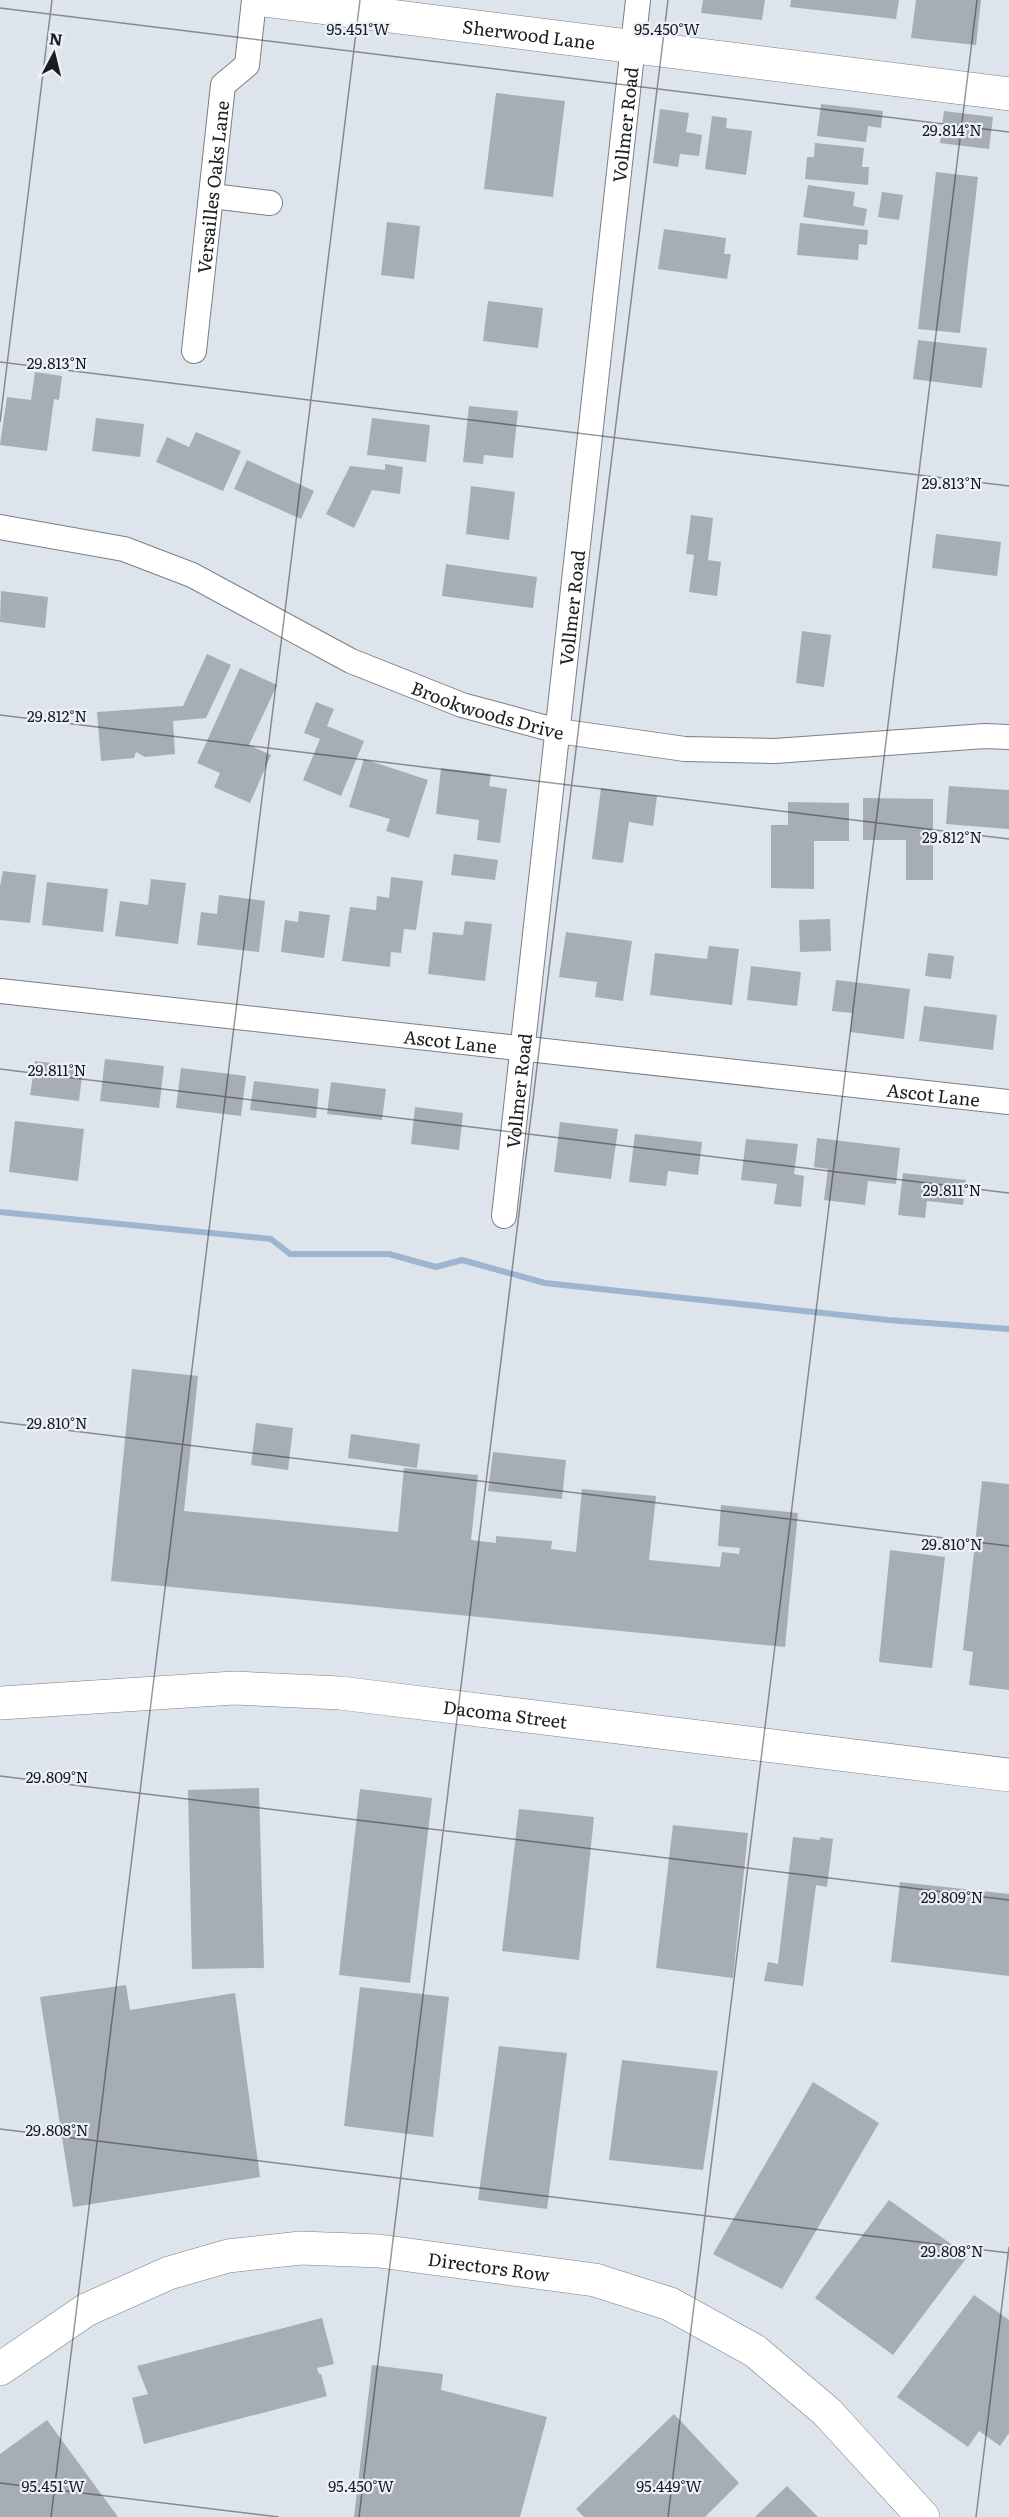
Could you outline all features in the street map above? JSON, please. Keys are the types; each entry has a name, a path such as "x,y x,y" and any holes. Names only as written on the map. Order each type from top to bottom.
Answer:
{"street":[{"name":"Versailles Oaks Lane","path":"194,351 223,85 247,64 254,0"},
{"name":"Sherwood Lane","path":"263,0 633,44 789,68 1009,94"},
{"name":"Vollmer Road","path":"504,1216 638,0"},
{"path":"212,196 270,203"},
{"name":"Brookwoods Drive","path":"0,528 26,530 124,549 192,575 351,661 462,705 558,732 685,748 775,751 986,736 1009,737"},
{"name":"Ascot Lane","path":"0,992 1009,1102"},
{"name":"Dacoma Street","path":"0,1703 234,1688 340,1693 1009,1775"},
{"name":"Directors Row","path":"0,2368 86,2310 169,2273 228,2256 301,2248 379,2251 595,2280 670,2304 755,2351 827,2412 923,2517"}],"building":[{"path":"703,0 765,0 762,20 701,13"},
{"path":"791,0 899,0 896,19 790,7"},
{"path":"916,0 981,0 976,45 911,38"},
{"path":"496,93 565,101 553,197 484,189"},
{"path":"821,104 883,111 881,128 868,126 866,142 817,136"},
{"path":"660,109 689,113 686,132 702,135 699,156 680,154 678,167 653,163"},
{"path":"944,111 993,117 989,149 940,143"},
{"path":"712,116 727,118 726,128 752,131 746,175 705,169"},
{"path":"815,143 864,148 862,167 869,167 868,185 805,179 807,157 814,157"},
{"path":"936,172 978,177 960,333 918,329"},
{"path":"808,185 855,192 853,206 867,209 864,226 803,217"},
{"path":"882,192 903,195 899,220 878,217"},
{"path":"387,222 420,226 414,279 381,275"},
{"path":"800,223 868,230 867,245 859,244 858,260 797,255"},
{"path":"664,229 726,238 724,254 731,254 727,279 658,269"},
{"path":"488,301 543,308 538,348 483,341"},
{"path":"918,340 987,348 982,388 913,379"},
{"path":"35,372 62,376 59,400 54,399 47,451 0,445 7,397 31,400"},
{"path":"469,406 518,411 513,458 484,455 483,464 463,462"},
{"path":"96,418 144,424 140,457 92,451"},
{"path":"372,418 430,425 426,462 367,455"},
{"path":"196,432 241,451 223,491 156,462 167,437 189,447"},
{"path":"247,460 314,491 301,519 234,489"},
{"path":"385,464 403,467 400,494 372,490 354,528 326,514 350,466 385,470"},
{"path":"471,486 515,492 509,540 466,534"},
{"path":"691,515 713,518 708,560 721,562 717,596 689,592 694,555 686,554"},
{"path":"936,534 1001,542 997,576 932,568"},
{"path":"446,564 537,577 533,608 442,596"},
{"path":"1,591 48,597 45,628 0,622"},
{"path":"802,631 831,635 824,687 796,683"},
{"path":"207,654 231,665 206,718 173,721 175,754 145,757 136,752 134,758 101,761 97,712 183,706"},
{"path":"240,668 277,685 249,745 271,755 250,803 214,787 220,773 197,763"},
{"path":"316,702 334,709 327,726 364,741 341,796 303,780 320,739 304,733"},
{"path":"364,759 428,780 409,838 386,831 390,819 349,807"},
{"path":"441,768 491,774 489,786 507,789 500,843 477,840 479,820 436,814"},
{"path":"949,786 1009,790 1009,829 946,824"},
{"path":"601,788 657,796 653,826 629,822 623,863 592,859"},
{"path":"863,798 933,799 933,880 906,880 906,840 863,840"},
{"path":"788,802 849,803 849,841 814,841 814,889 771,888 771,825 788,825"},
{"path":"454,854 498,860 495,880 451,875"},
{"path":"3,871 36,875 30,923 0,920 0,886"},
{"path":"391,877 423,881 416,930 404,929 401,953 391,952 390,967 342,961 350,907 376,910 377,896 389,898"},
{"path":"151,879 186,883 178,944 115,936 120,901 148,905"},
{"path":"47,882 108,889 103,932 42,925"},
{"path":"219,895 265,901 259,952 197,945 201,912 217,914"},
{"path":"299,911 330,915 324,958 281,952 285,920 298,922"},
{"path":"830,919 831,951 800,952 799,920"},
{"path":"465,921 492,924 485,981 428,974 433,932 463,935"},
{"path":"566,932 632,941 623,1001 595,997 597,982 559,977"},
{"path":"709,946 739,949 732,1005 650,995 655,953 707,959"},
{"path":"928,953 954,956 951,979 925,976"},
{"path":"751,966 801,972 797,1006 747,1000"},
{"path":"836,980 910,989 904,1039 850,1032 852,1013 832,1011"},
{"path":"924,1006 997,1015 993,1050 919,1041"},
{"path":"105,1059 164,1066 159,1108 100,1101"},
{"path":"35,1061 83,1067 79,1101 30,1095"},
{"path":"181,1068 246,1076 241,1116 176,1108"},
{"path":"254,1081 319,1089 316,1118 250,1110"},
{"path":"331,1082 386,1089 382,1120 327,1114"},
{"path":"415,1107 463,1113 459,1150 411,1144"},
{"path":"15,1121 84,1129 78,1181 9,1172"},
{"path":"560,1122 618,1129 611,1179 554,1172"},
{"path":"635,1134 702,1142 698,1175 668,1171 666,1186 629,1182"},
{"path":"817,1138 900,1148 896,1184 868,1181 865,1205 824,1200 828,1169 814,1167"},
{"path":"746,1139 798,1144 794,1174 804,1176 801,1207 774,1204 777,1184 741,1180"},
{"path":"903,1173 966,1180 963,1205 927,1201 925,1218 898,1215"},
{"path":"132,1369 198,1376 184,1511 398,1532 404,1468 478,1475 471,1540 496,1543 496,1536 552,1541 551,1549 576,1552 582,1489 656,1496 649,1560 720,1567 722,1552 739,1554 740,1548 718,1546 721,1505 798,1513 785,1647 111,1581"},
{"path":"256,1423 293,1428 288,1470 251,1465"},
{"path":"351,1434 420,1444 417,1468 348,1458"},
{"path":"493,1452 566,1460 562,1499 488,1491"},
{"path":"982,1481 1009,1484 1009,1690 969,1685 973,1652 963,1650"},
{"path":"890,1550 945,1557 932,1668 879,1662"},
{"path":"259,1788 264,1968 192,1969 188,1790"},
{"path":"360,1789 432,1798 410,1983 339,1975"},
{"path":"519,1809 594,1817 579,1960 502,1951"},
{"path":"673,1825 748,1833 733,1978 656,1968"},
{"path":"793,1837 833,1839 827,1887 816,1885 803,1986 764,1981 768,1962 778,1964"},
{"path":"900,1882 1009,1894 1009,1976 891,1962"},
{"path":"126,1985 130,2010 235,1993 260,2177 73,2207 40,1997"},
{"path":"360,1987 449,1997 433,2137 344,2126"},
{"path":"499,2046 567,2053 547,2209 478,2200"},
{"path":"622,2060 718,2071 703,2170 609,2160"},
{"path":"813,2082 879,2123 782,2289 713,2254"},
{"path":"889,2200 968,2256 893,2355 815,2298"},
{"path":"974,2295 1009,2320 1009,2433 1000,2446 979,2431 968,2447 897,2397"},
{"path":"322,2318 334,2364 317,2368 327,2396 144,2444 132,2398 148,2394 137,2366"},
{"path":"372,2365 443,2374 441,2390 547,2417 520,2517 354,2517"},
{"path":"674,2414 739,2483 705,2517 584,2517 576,2509"},
{"path":"47,2420 118,2517 0,2517 0,2454"},
{"path":"787,2486 818,2517 755,2517"}],"waterway":[{"path":"0,1212 271,1239 290,1254 389,1254 436,1267 462,1260 545,1283 888,1320 1009,1329"}]}
